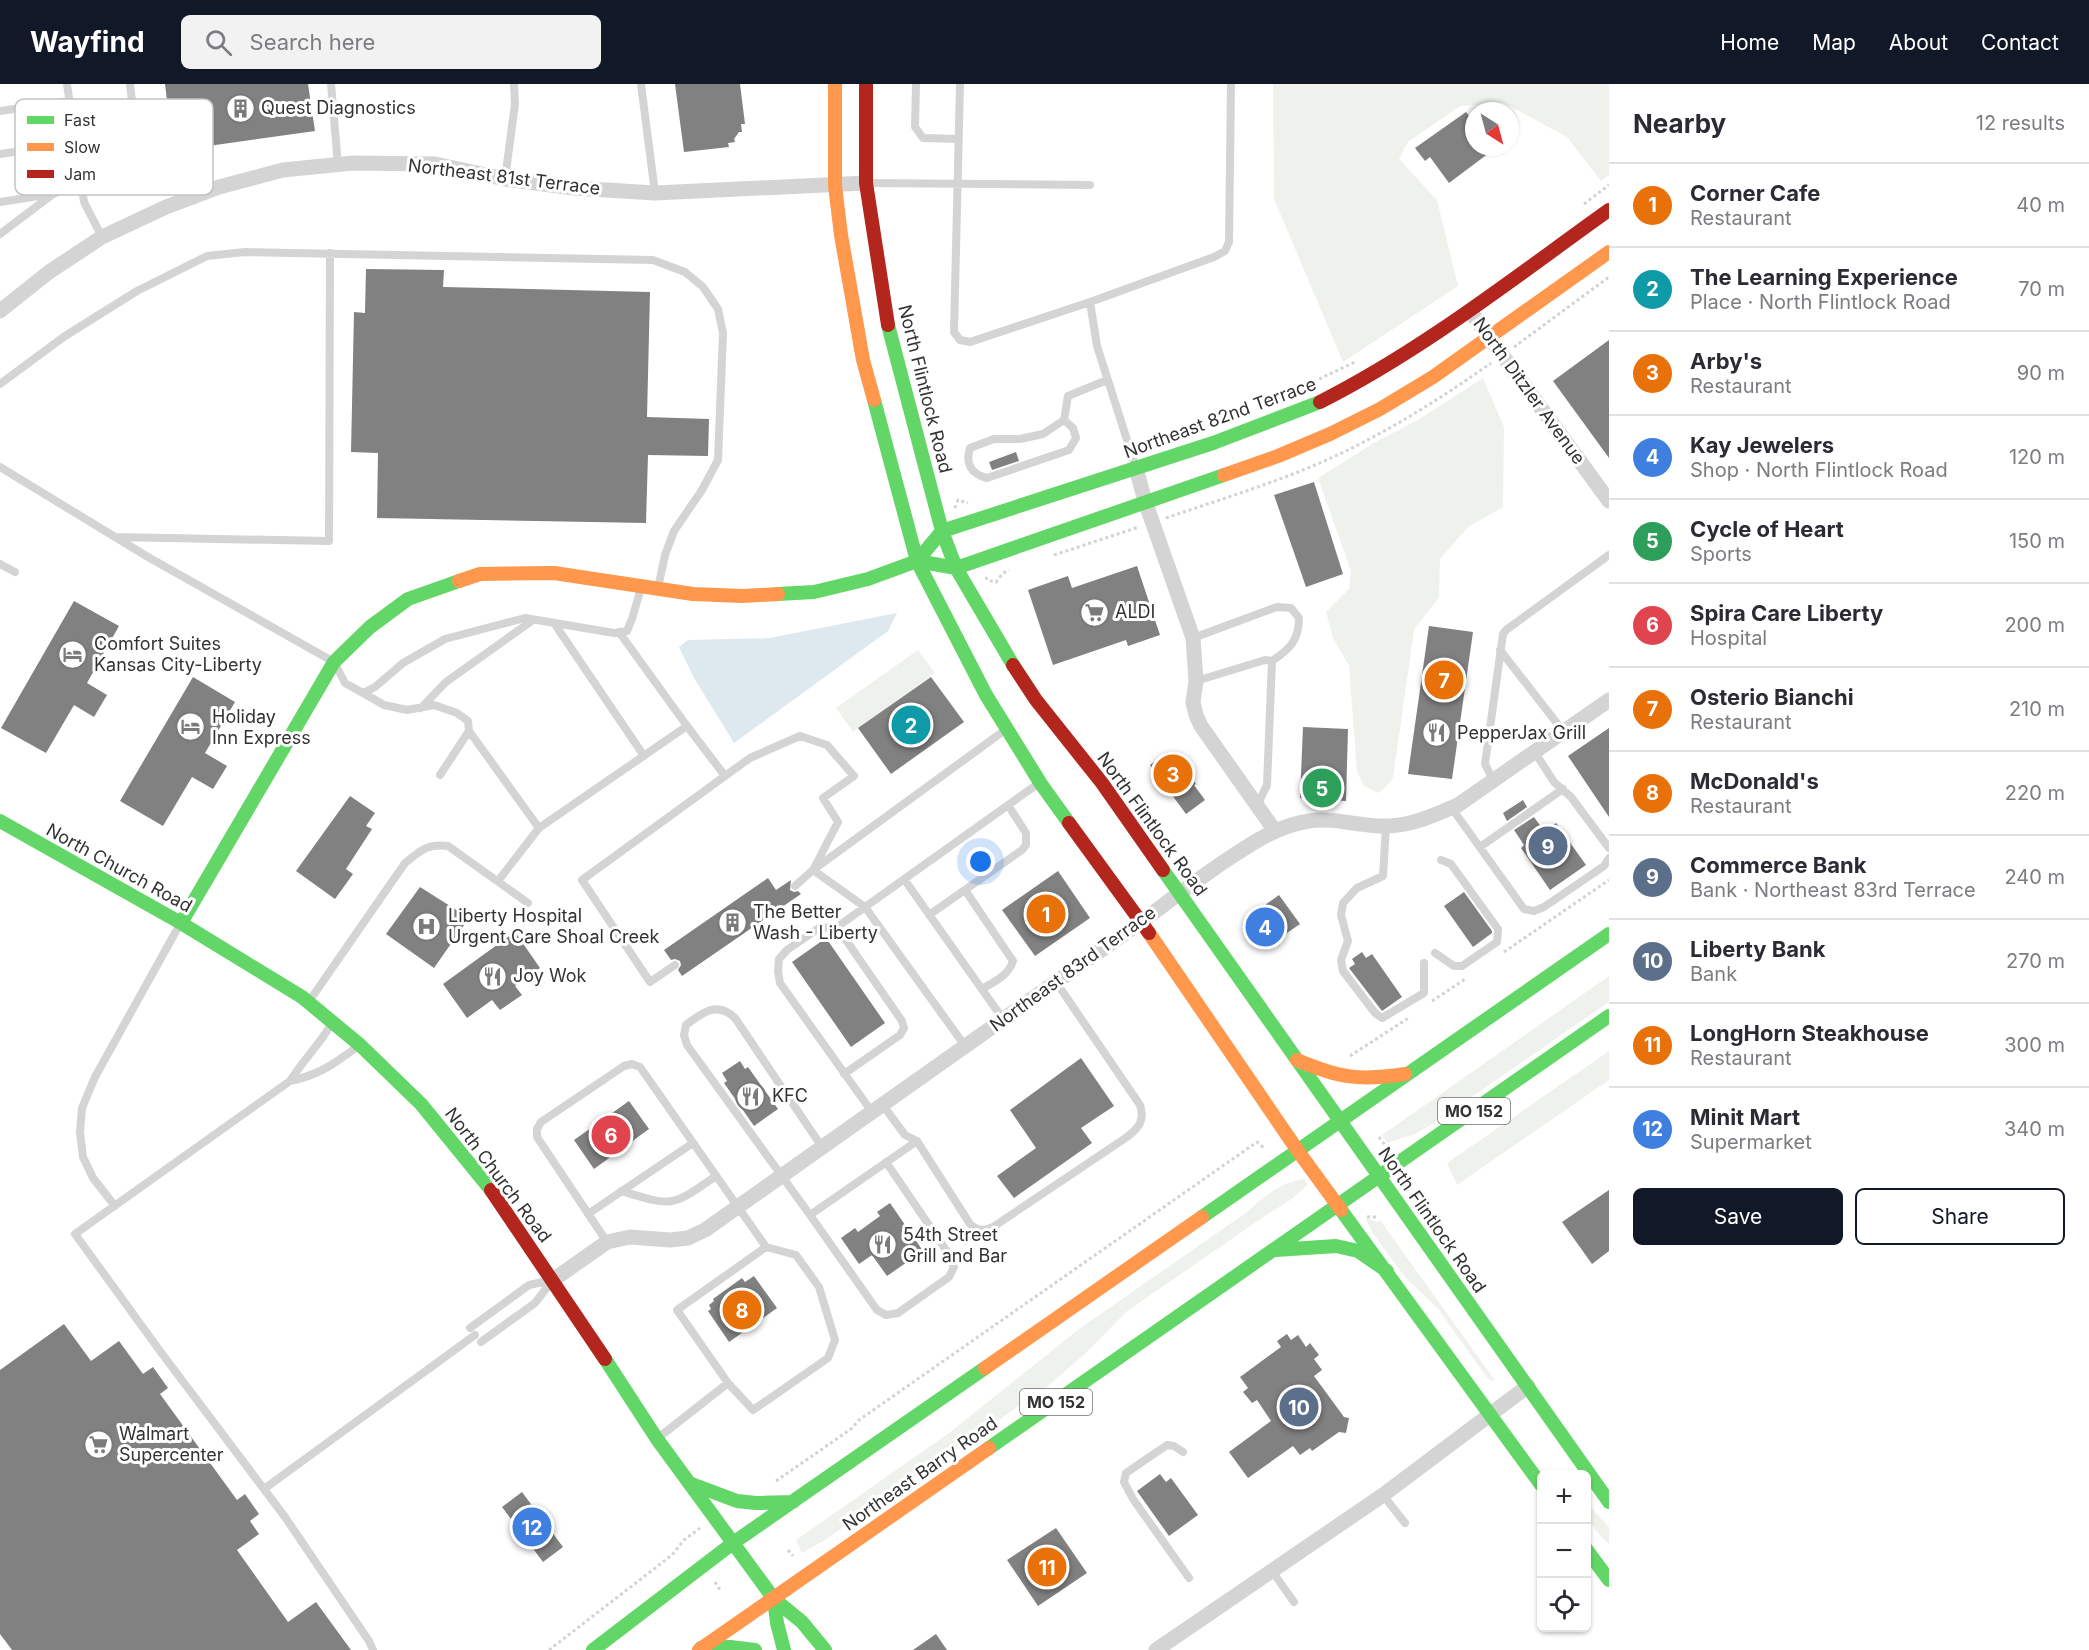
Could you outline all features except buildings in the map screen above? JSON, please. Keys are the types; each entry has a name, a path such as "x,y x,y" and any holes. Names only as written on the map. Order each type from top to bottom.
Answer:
{"main road":[{"path":"835,84 835,186 841,235 863,360 917,561 986,695 1040,782 1141,922 1298,1151 1537,1479"},
{"name":"North Flintlock Road","path":"866,84 866,183 889,330 942,531 956,568 1001,647 1036,700 1102,783 1609,1502"},
{"name":"Northeast 82nd Terrace","path":"942,531 1213,443 1316,404 1362,381 1414,350 1609,210"},
{"path":"917,561 956,568 1278,456 1330,434 1380,409 1433,377 1609,252"},
{"path":"180,923 334,662 370,627 408,599 480,574 554,573 693,594 742,596 814,592 868,579 917,561 942,531"},
{"name":"North Church Road","path":"0,821 180,923 309,1002 360,1045 421,1104 486,1183 553,1280 657,1439 774,1599 793,1612 814,1633 825,1650"},
{"path":"593,1650 733,1543 1609,934"},
{"name":"MO 152","path":"1339,1205 1609,1016"},
{"path":"1297,1060 1328,1073 1349,1078 1370,1079 1412,1072"},
{"name":"Northeast Barry Road","path":"700,1649 1339,1205"},
{"path":"1275,1250 1336,1246 1358,1251 1387,1271"},
{"path":"689,1483 737,1501 794,1502"},
{"path":"1591,1554 1607,1574"},
{"name":"North Church Road","path":"774,1599 784,1650"},
{"path":"700,1649 730,1647 755,1650"}],"street":[{"name":"Northeast 81st Terrace","path":"213,189 283,170 356,163 435,164 505,178 574,188 655,193 866,183"},
{"name":"Northeast 81st Terrace","path":"0,311 49,272 102,237 198,195"},
{"name":"North Ditzler Avenue","path":"1470,311 1609,500"},
{"path":"1136,468 1145,501 1193,638 1196,681 1193,702 1196,715 1201,726 1275,831"},
{"name":"Northeast 83rd Terrace","path":"553,1280 607,1242 630,1237 670,1240 688,1238 705,1230 1258,839 1290,825 1311,821 1335,820 1386,826 1434,816 1493,780 1609,700"},
{"path":"1156,1650 1383,1496 1528,1386"}],"lane":[{"path":"66,84 69,99"},
{"path":"130,84 132,99"},
{"path":"331,84 338,165"},
{"path":"505,178 515,104 514,84"},
{"path":"641,84 655,193"},
{"path":"916,84 915,127 918,133 923,138 958,139"},
{"path":"960,84 954,332 960,340 970,342 1090,302 1225,251 1229,242 1231,84"},
{"path":"0,111 15,109"},
{"path":"0,154 15,152"},
{"path":"866,183 1090,185"},
{"path":"0,202 46,195"},
{"path":"0,234 52,195"},
{"path":"83,195 84,202 102,237"},
{"path":"0,384 65,336 137,291 207,256 245,252 652,260 685,272 703,287 718,309 723,333 718,460 702,490 674,531 664,555 658,589"},
{"path":"115,537 329,541 330,253"},
{"path":"1090,302 1097,346 1136,468"},
{"path":"1064,420 1073,428 1076,438 1069,450 987,478 970,469 967,457 970,448 994,439 1020,439 1043,434 1064,420 1068,396 1107,380"},
{"path":"0,467 115,537 334,662 345,683 384,705 407,710 434,705 457,713 468,721 469,730 539,828"},
{"path":"1493,780 1485,764 1503,634 1609,555"},
{"path":"0,564 15,572"},
{"path":"363,693 375,687 403,663 445,639 525,618 614,633 627,631 641,586"},
{"path":"1193,638 1277,608 1291,608 1299,618 1296,641 1288,651 1272,661 1265,660 1196,681"},
{"path":"421,708 446,682 533,620"},
{"path":"554,623 644,756"},
{"path":"619,632 725,776"},
{"path":"1500,650 1563,731"},
{"path":"1257,806 1267,784 1272,661"},
{"path":"498,881 539,828 687,726"},
{"path":"795,886 813,870 1007,729"},
{"path":"440,776 469,730"},
{"path":"675,966 650,982 582,880 750,759 800,735 827,745 854,776 823,798 838,822 813,870"},
{"path":"1534,751 1554,782 1587,816 1609,848"},
{"path":"1040,782 837,927 819,928 787,950 780,959 778,971 780,983 844,1074 905,1135 917,1141 976,1230 993,1227 1136,1130 1141,1124 1143,1114 1140,1105 1056,981"},
{"path":"1480,847 1563,789"},
{"path":"929,915 1023,850 1026,845 1026,833 1008,805"},
{"path":"1451,807 1524,909 1534,911 1544,907 1604,866 1609,858"},
{"path":"1386,826 1383,876 1358,888 1343,903 1341,915 1348,941 1341,960 1343,972 1375,1013 1382,1018 1424,993 1424,963"},
{"path":"309,1002 405,863 421,850 435,844 448,846 528,903"},
{"path":"1435,953 1454,966 1462,966 1497,942 1498,936 1498,929 1451,864 1441,860"},
{"path":"813,870 865,907 965,1046"},
{"path":"904,879 1003,1019"},
{"path":"965,890 1013,961 1011,968 1005,974 982,989"},
{"path":"115,1206 93,1178 83,1157 80,1132 82,1108 95,1077 180,923"},
{"path":"837,927 902,1021 904,1028 900,1035 844,1074"},
{"path":"822,1147 735,1018 726,1010 712,1009 686,1025 684,1035 687,1045 877,1310 886,1315 898,1313 949,1277 954,1267 950,1256 886,1162"},
{"path":"290,1081 302,1061 322,1040 333,1022"},
{"path":"360,1045 336,1063 310,1076 290,1081 75,1234 264,1489 363,1631 373,1650"},
{"path":"607,1242 537,1137 537,1129 541,1122 624,1066 632,1064 640,1067 766,1247 796,1255 819,1287 835,1340 828,1358 753,1410 728,1383 677,1310 766,1247"},
{"path":"810,1215 917,1141"},
{"path":"588,1214 693,1143"},
{"path":"621,1191 660,1203 670,1203 687,1196 716,1176"},
{"path":"264,1489 473,1332 529,1285 553,1280"},
{"path":"481,1342 535,1303 553,1280"},
{"path":"657,1439 728,1383"},
{"path":"1183,1452 1174,1446 1167,1445 1126,1473 1124,1482 1189,1578"},
{"path":"1383,1496 1405,1523"},
{"path":"1272,1571 1294,1602"}],"path":[{"path":"1581,206 1609,185"},
{"path":"1283,396 1360,359"},
{"path":"1158,440 1252,407"},
{"path":"961,525 954,507 958,500 967,503 974,502"},
{"path":"1379,1137 1385,1145"},
{"path":"774,1483 851,1429 859,1420 1257,1142 1264,1148"},
{"path":"1364,1217 1377,1217"},
{"path":"549,1650 672,1555 684,1540"},
{"path":"788,1550 793,1556"},
{"path":"715,1582 720,1590"}],"shaded area":[{"path":"1273,84 1609,84 1609,175 1601,181 1567,137 1519,111 1519,102 1465,102 1465,106 1460,106 1408,142 1399,159 1437,200 1458,286 1343,362 1274,199"},
{"path":"1483,378 1504,427 1503,507 1468,527 1440,559 1439,597 1414,630 1393,778 1378,793 1364,786 1357,772 1349,666 1333,638 1326,612 1349,589 1351,571 1318,478 1377,441 1418,420"},
{"path":"897,613 888,631 734,743 694,678 679,647 688,640 770,638"},
{"path":"918,650 935,673 853,732 836,708"},
{"path":"1609,976 1609,1002 1434,1123 1415,1134 1387,1143 1382,1135"},
{"path":"1609,1051 1609,1080 1457,1185 1447,1163"},
{"path":"1303,1179 1308,1184 1292,1199 1126,1312 1088,1351 1048,1386 825,1540 802,1553 796,1540 949,1433 1079,1329 1247,1212 1267,1195 1279,1187"},
{"path":"1366,1220 1377,1222 1380,1220 1494,1379 1493,1381 1488,1379 1438,1309 1405,1277 1374,1235"},
{"path":"1591,1507 1609,1527 1609,1544 1600,1535 1593,1526"}],"traffic: fast":[{"path":"888,325 942,531 956,568 1013,665"},
{"path":"874,400 917,561 986,695 1041,784 1069,823"},
{"path":"917,561 942,531 1213,443 1320,402"},
{"path":"778,594 814,592 868,579 917,561 956,568 1224,475"},
{"path":"181,923 334,662 370,627 408,599 459,581"},
{"path":"0,821 181,923 302,997 360,1045 421,1104 491,1190"},
{"path":"1163,870 1609,1502"},
{"path":"1202,1217 1609,934"},
{"path":"989,1448 1609,1016"},
{"path":"1341,1210 1537,1479"},
{"path":"1276,1250 1336,1246 1358,1251 1387,1271"},
{"path":"605,1359 657,1439 774,1599 802,1622 825,1650"},
{"path":"593,1650 733,1543 985,1368"},
{"path":"689,1483 737,1501 793,1502"},
{"path":"1591,1556 1609,1580"},
{"path":"774,1599 784,1650"},
{"path":"701,1648 730,1647 755,1650"}],"traffic: slow":[{"path":"835,84 835,186 841,235 863,360 874,400"},
{"path":"1224,475 1278,456 1380,409 1433,377 1609,252"},
{"path":"459,581 480,574 554,573 693,594 742,596 778,594"},
{"path":"1149,933 1341,1210"},
{"path":"1297,1060 1325,1071 1350,1076 1375,1077 1405,1074"},
{"path":"985,1368 1202,1217"},
{"path":"699,1650 989,1448"}],"traffic: jam":[{"path":"866,84 866,183 888,325"},
{"path":"1320,402 1358,382 1432,336 1609,210"},
{"path":"1013,665 1036,700 1102,783 1163,870"},
{"path":"1069,823 1149,933"},
{"path":"491,1190 605,1359"}],"place":[{"name":"Quest Diagnostics","path":"240,108"},
{"name":"ALDI","path":"1094,612"},
{"name":"Comfort Suites Kansas City-Liberty","path":"73,654"},
{"name":"Osterio Bianchi","path":"1444,680"},
{"name":"The Learning Experience","path":"911,725"},
{"name":"Holiday Inn Express","path":"191,727"},
{"name":"PepperJax Grill","path":"1436,733"},
{"name":"Arby's","path":"1173,774"},
{"name":"Cycle of Heart","path":"1322,788"},
{"name":"Commerce Bank","path":"1548,846"},
{"name":"Corner Cafe","path":"1046,914"},
{"name":"The Better Wash - Liberty","path":"732,922"},
{"name":"Liberty Hospital Urgent Care Shoal Creek","path":"427,926"},
{"name":"Kay Jewelers","path":"1265,927"},
{"name":"Joy Wok","path":"492,976"},
{"name":"KFC","path":"751,1096"},
{"name":"Spira Care Liberty","path":"611,1135"},
{"name":"54th Street Grill and Bar","path":"882,1245"},
{"name":"McDonald's","path":"742,1310"},
{"name":"Liberty Bank","path":"1299,1407"},
{"name":"Walmart Supercenter","path":"98,1444"},
{"name":"Minit Mart","path":"532,1527"},
{"name":"LongHorn Steakhouse","path":"1047,1567"}]}
